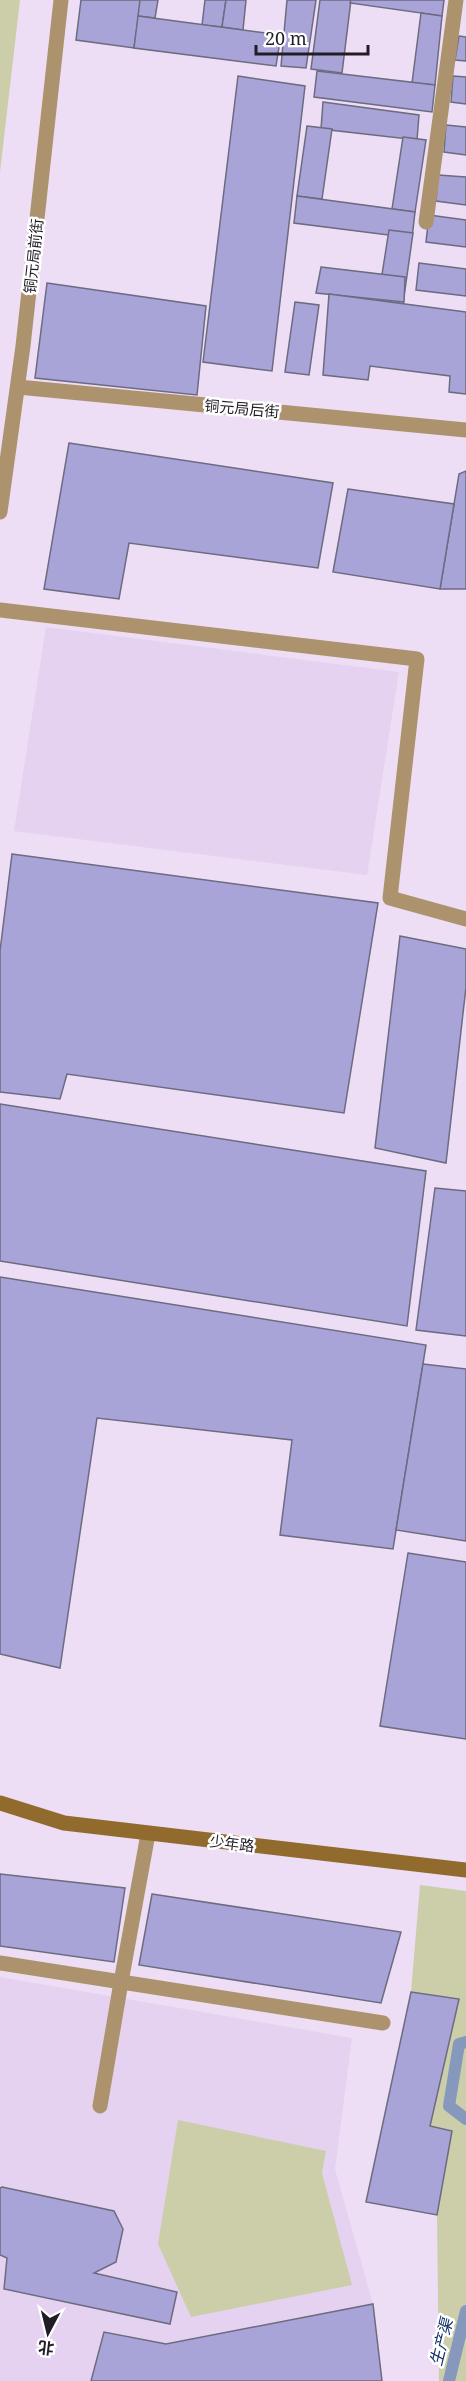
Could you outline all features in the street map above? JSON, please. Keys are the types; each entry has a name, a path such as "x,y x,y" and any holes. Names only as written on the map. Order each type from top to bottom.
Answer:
{"main road":[{"name":"少年路","path":"0,1803 64,1823 466,1870"}],"street":[{"name":"铜元局前街","path":"0,512 18,387 61,0"},
{"path":"426,222 456,0"},
{"name":"铜元局后街","path":"18,387 466,430"},
{"path":"0,610 417,659 390,898 466,919"},
{"path":"100,2106 148,1834"},
{"path":"0,1963 383,2023"}],"shaded area":[{"path":"46,627 399,672 367,875 14,831"},
{"path":"0,1977 352,2038 335,2169 373,2304 166,2344 104,2333 91,2381 0,2381"}],"green space":[{"path":"0,0 20,0 0,172"},
{"path":"420,1885 466,1891 466,2381 439,2381 437,2215 452,2131 430,2126 458,2000 411,1992"},
{"path":"178,2120 326,2151 322,2173 352,2285 191,2317 158,2244"}],"building":[{"path":"81,0 141,0 134,48 76,40"},
{"path":"140,0 158,0 155,18 138,16"},
{"path":"205,0 226,0 222,27 202,25"},
{"path":"226,0 246,0 243,30 222,27"},
{"path":"287,0 316,0 306,68 281,66"},
{"path":"320,0 351,0 342,73 311,69"},
{"path":"351,0 444,0 442,16 350,3"},
{"path":"421,13 442,16 435,85 412,83"},
{"path":"138,16 281,35 276,66 134,48"},
{"path":"459,36 466,37 466,61 455,60"},
{"path":"317,71 435,85 432,112 314,97"},
{"path":"238,76 305,86 272,371 203,362"},
{"path":"453,76 466,77 466,104 451,102"},
{"path":"323,102 419,115 417,140 321,129"},
{"path":"446,125 466,127 466,155 444,152"},
{"path":"307,126 332,129 322,199 297,196"},
{"path":"403,137 426,140 415,212 392,209"},
{"path":"438,175 466,177 466,205 436,201"},
{"path":"297,196 415,212 412,238 294,223"},
{"path":"429,215 466,220 466,247 426,242"},
{"path":"389,230 413,233 403,304 378,300"},
{"path":"419,263 466,269 466,296 416,290"},
{"path":"321,267 405,277 404,302 316,293"},
{"path":"47,283 206,306 197,395 35,378"},
{"path":"329,294 466,312 466,394 449,392 450,376 370,366 368,380 323,375"},
{"path":"295,302 319,305 309,375 285,372"},
{"path":"69,443 333,483 318,568 129,543 119,599 44,589"},
{"path":"466,471 466,589 440,589 459,474"},
{"path":"348,489 454,504 440,589 333,572"},
{"path":"12,854 378,903 344,1113 67,1074 60,1099 0,1092 0,951"},
{"path":"400,936 466,949 466,987 446,1163 375,1148"},
{"path":"0,1104 426,1171 407,1326 0,1261"},
{"path":"435,1188 466,1191 466,1336 416,1330"},
{"path":"0,1277 426,1345 393,1549 280,1535 292,1440 97,1418 60,1668 0,1654"},
{"path":"423,1364 466,1369 466,1541 396,1530"},
{"path":"408,1553 466,1562 466,1739 380,1726"},
{"path":"0,1874 125,1888 114,1962 0,1946"},
{"path":"152,1894 401,1932 381,2003 139,1965"},
{"path":"411,1992 459,1999 430,2126 452,2131 437,2215 366,2202"},
{"path":"0,2188 114,2211 123,2229 116,2262 94,2273 177,2292 170,2324 4,2289 7,2258 0,2255"},
{"path":"373,2304 382,2381 91,2381 104,2332 166,2344"}],"waterway":[{"path":"466,2042 459,2044 449,2106 466,2119"},
{"name":"生产渠","path":"449,2381 466,2311"}]}
